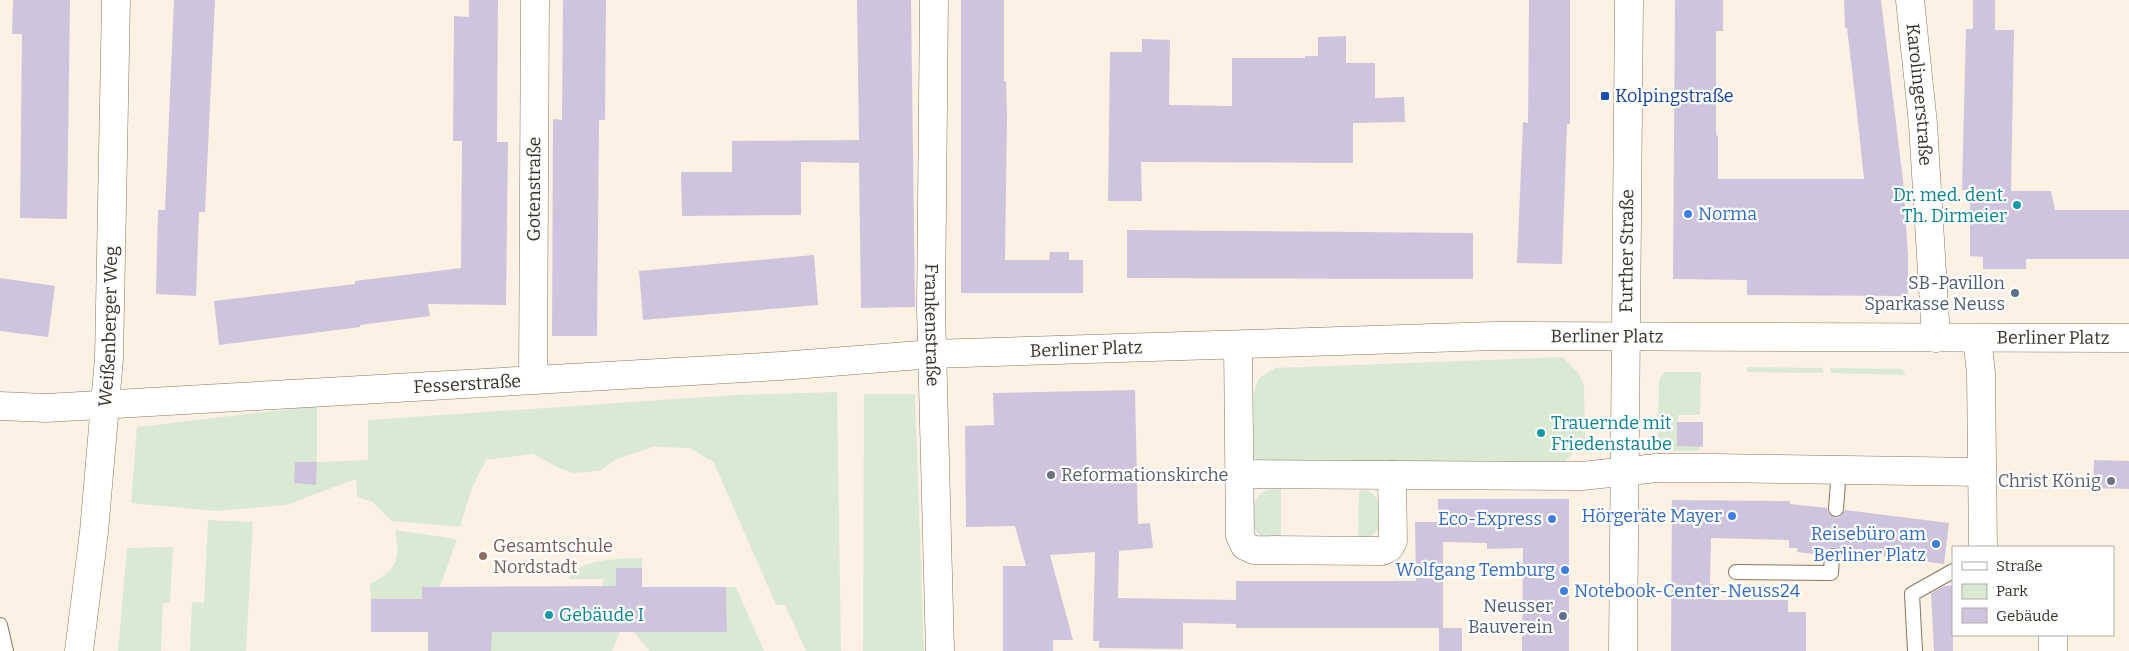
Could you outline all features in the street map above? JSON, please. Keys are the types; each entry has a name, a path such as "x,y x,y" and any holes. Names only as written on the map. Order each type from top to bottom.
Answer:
{"street":[{"name":"Weißenberger Weg","path":"79,651 94,532 109,358 116,0"},
{"name":"Gotenstraße","path":"533,379 535,0"},
{"name":"Frankenstraße","path":"934,0 931,299 940,651"},
{"name":"Further Straße","path":"1624,651 1629,0"},
{"name":"Karolingerstraße","path":"1910,0 1923,124 1936,338"},
{"name":"Berliner Platz","path":"933,354 1495,336 2129,338"},
{"name":"Berliner Platz","path":"1977,338 1981,373 1983,546"},
{"path":"1238,345 1240,536 1245,546 1254,550 1382,551 1390,548 1393,540 1392,474"},
{"name":"Fesserstraße","path":"0,406 46,408 771,366 933,354"},
{"path":"1240,474 1582,476 1666,468 1982,472"},
{"path":"2053,636 2053,651"}],"lane":[{"path":"1836,509 1839,469"},
{"path":"1736,572 1831,573 1832,556"},
{"path":"1915,651 1912,594 1952,572"},
{"path":"0,625 6,651"}],"green space":[{"path":"1563,357 1580,375 1584,386 1585,439 1566,461 1566,466 1257,461 1254,456 1253,395 1259,378 1275,368"},
{"path":"1747,367 1823,368 1823,373 1747,372"},
{"path":"1830,368 1902,369 1906,375 1831,373"},
{"path":"1664,372 1701,372 1700,415 1678,415 1677,446 1700,447 1699,451 1672,451 1664,446 1658,437 1659,380"},
{"path":"837,392 841,651 806,651 785,605 776,605 714,463 690,448 653,447 617,459 599,471 574,473 559,468 533,454 486,460 472,488 460,527 391,521 373,502 357,497 356,479 286,505 216,511 131,503 137,427 317,406 317,462 368,460 368,420 735,395"},
{"path":"864,394 915,394 924,651 863,651"},
{"path":"1281,489 1281,539 1266,538 1261,536 1254,526 1252,519 1253,506 1265,491"},
{"path":"1367,490 1379,503 1382,519 1374,533 1367,538 1358,540 1359,491"},
{"path":"208,520 253,522 246,651 190,651 192,602 204,603"},
{"path":"395,530 457,539 440,587 422,587 422,599 371,599 370,584 386,574 395,563 397,540"},
{"path":"173,547 170,603 163,603 161,651 118,651 127,548"},
{"path":"642,558 642,568 616,568 616,587 603,586 603,579 569,579 569,575 577,569 594,562"},
{"path":"726,587 736,587 764,651 649,651 634,632 727,632"},
{"path":"492,632 620,632 612,651 491,651"}],"building":[{"path":"13,0 70,0 67,219 20,218 22,34 12,34"},
{"path":"174,0 215,0 205,212 199,212 196,296 156,294 158,210 165,210"},
{"path":"469,0 498,0 497,142 508,142 506,305 428,304 430,316 219,345 214,301 355,284 355,281 461,268 462,141 453,141 454,16 469,17"},
{"path":"563,0 606,0 605,120 599,120 597,336 552,336 553,119 562,120"},
{"path":"857,0 911,0 915,307 861,308 859,163 801,162 801,215 682,216 681,172 732,172 732,141 859,140"},
{"path":"961,0 1004,0 1004,81 1006,81 1007,116 1005,260 1049,260 1050,252 1069,252 1069,260 1083,260 1083,293 961,293"},
{"path":"1529,0 1570,0 1570,124 1567,124 1562,264 1517,263 1523,122 1528,123"},
{"path":"1675,0 1723,0 1723,31 1716,31 1718,179 1864,179 1847,28 1845,28 1844,0 1881,0 1903,180 1908,254 1908,296 1747,295 1747,280 1673,279"},
{"path":"1973,0 1995,0 1995,30 2014,30 2011,191 2051,191 2055,210 2129,210 2129,259 2026,259 2026,269 1983,269 1983,257 1970,256 1970,190 1962,190 1966,29 1973,29"},
{"path":"1346,36 1346,63 1375,63 1375,98 1404,97 1405,122 1353,123 1353,163 1141,162 1142,201 1108,201 1110,52 1142,52 1142,39 1170,40 1169,105 1232,106 1232,58 1305,58 1305,56 1318,56 1318,37"},
{"path":"1127,230 1473,233 1473,279 1127,278"},
{"path":"814,255 818,305 643,320 639,271"},
{"path":"0,278 55,286 48,337 0,331"},
{"path":"1135,390 1138,524 1150,523 1153,548 1119,551 1118,598 1236,600 1236,581 1416,581 1415,522 1438,522 1438,499 1569,499 1569,651 1522,651 1523,548 1487,549 1487,543 1443,542 1443,628 1236,628 1236,624 1183,623 1183,649 1099,648 1099,641 1093,641 1095,552 1050,555 1073,640 1053,640 1053,651 1003,651 1003,566 1026,566 1015,526 966,527 965,426 994,425 993,393"},
{"path":"1677,422 1703,422 1703,447 1677,446"},
{"path":"2094,460 2129,461 2129,489 2093,488"},
{"path":"295,462 317,462 316,485 294,483"},
{"path":"1672,500 1790,501 1790,504 1827,508 1828,513 1835,518 1840,517 1845,510 1949,523 1944,564 1859,553 1858,558 1841,557 1840,552 1833,547 1828,548 1823,555 1797,552 1798,548 1789,548 1789,540 1711,538 1710,584 1714,584 1713,600 1788,600 1788,612 1806,612 1806,651 1671,651"},
{"name":"Gebäude I","path":"616,568 642,568 642,587 726,587 727,632 492,632 491,651 428,651 428,632 371,632 371,599 422,599 422,587 616,586"},
{"path":"1952,585 1953,651 1934,651 1931,593 1945,586"},
{"path":"1439,628 1462,628 1462,651 1439,651"}],"place":[{"name":"Kolpingstraße","path":"1605,96"},
{"name":"Dr. med. dent. Th. Dirmeier","path":"2017,205"},
{"name":"Norma","path":"1688,214"},
{"name":"SB-Pavillon Sparkasse Neuss","path":"2015,293"},
{"name":"Trauernde mit Friedenstaube","path":"1541,433"},
{"name":"Reformationskirche","path":"1051,475"},
{"name":"Christ König","path":"2111,481"},
{"name":"Hörgeräte Mayer","path":"1732,516"},
{"name":"Eco-Express","path":"1552,519"},
{"name":"Reisebüro am Berliner Platz","path":"1936,544"},
{"name":"Gesamtschule Nordstadt","path":"483,556"},
{"name":"Wolfgang Temburg","path":"1565,570"},
{"name":"Notebook-Center-Neuss24","path":"1564,591"},
{"name":"Gebäude I","path":"549,615"},
{"name":"Neusser Bauverein","path":"1563,616"}]}
